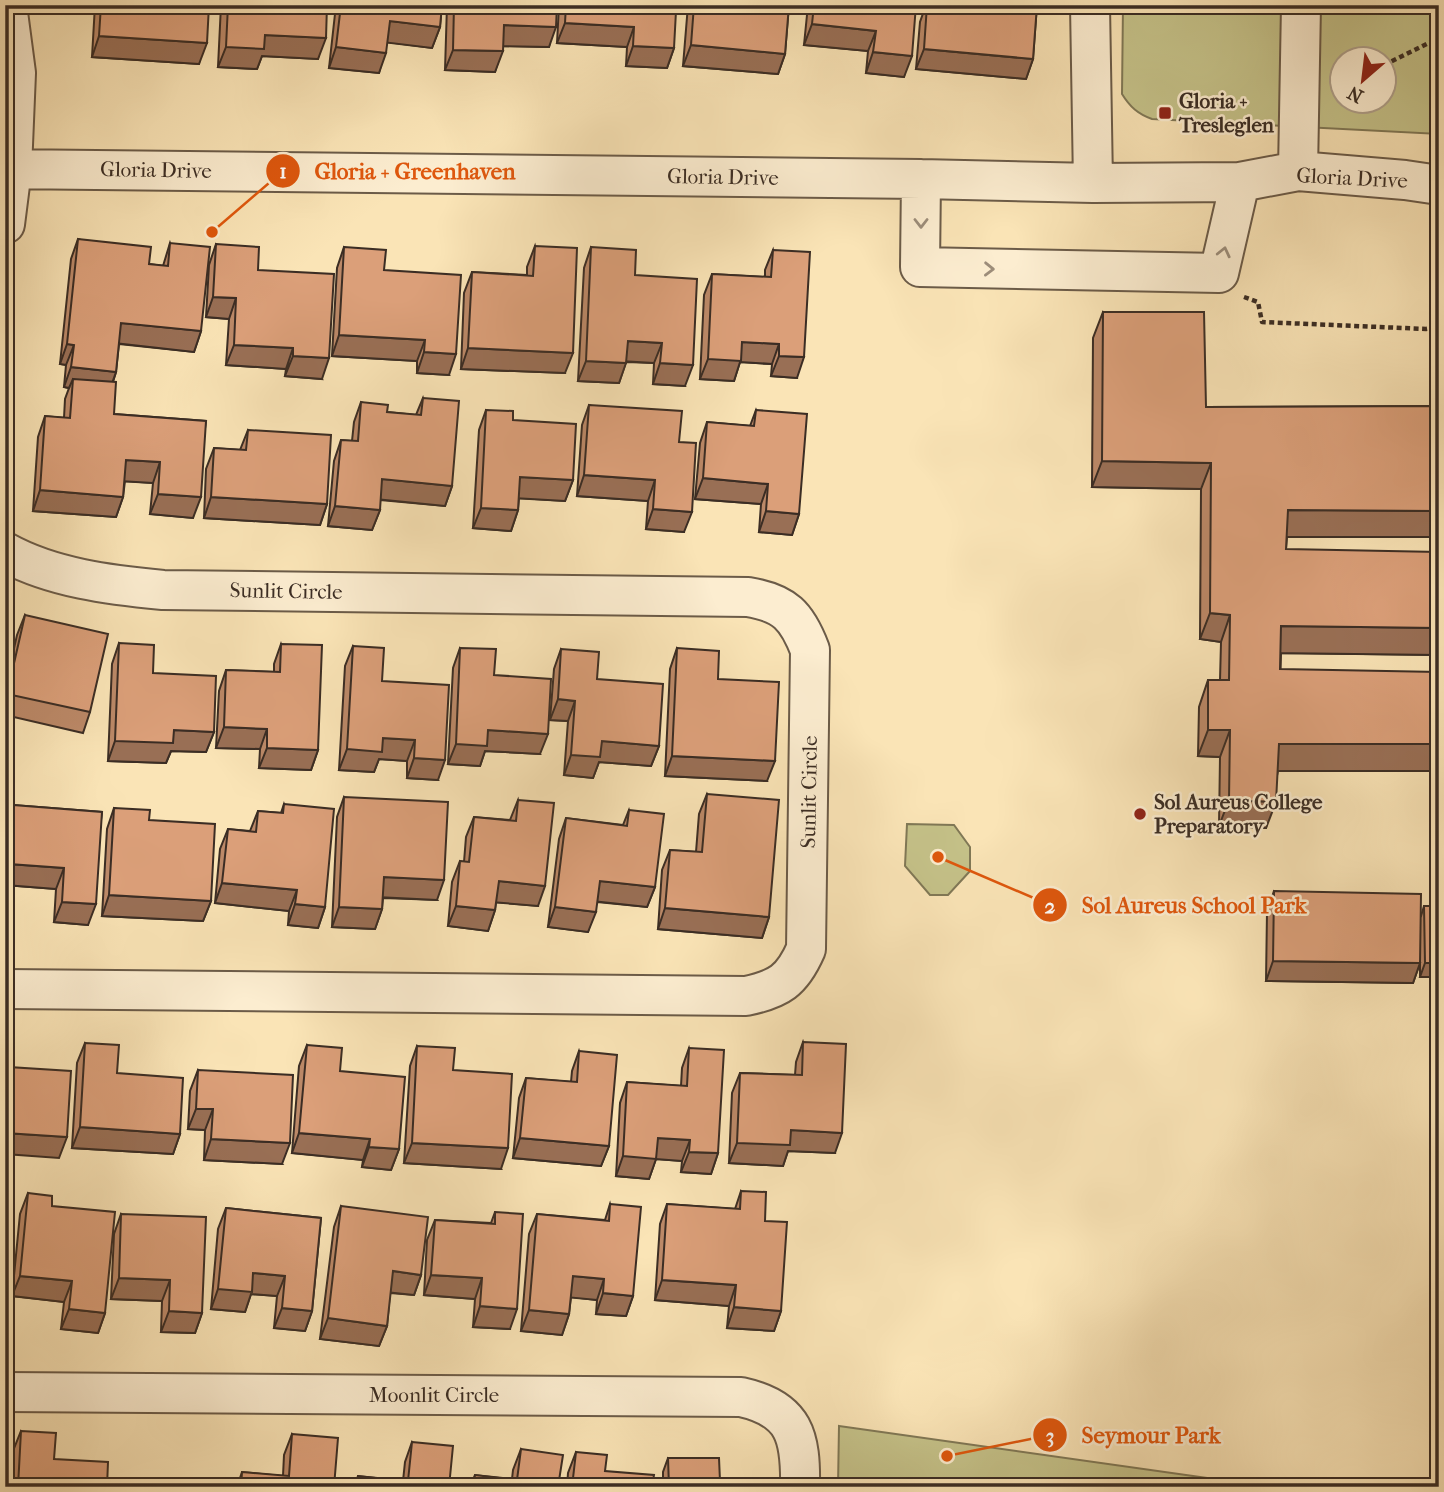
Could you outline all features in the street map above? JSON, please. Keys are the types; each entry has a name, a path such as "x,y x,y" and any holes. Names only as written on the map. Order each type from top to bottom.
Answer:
{"street":[{"path":"5,224 16,73 7,5"},
{"path":"1090,5 1093,183"},
{"path":"1298,171 1301,5"},
{"name":"Gloria Drive","path":"8,169 1093,183 1240,182 1298,171 1393,178 1439,185"},
{"path":"920,179 920,267 1219,273 1240,182"},
{"name":"Sunlit Circle","path":"5,552 69,576 127,587 163,590 748,597 768,600 785,609 801,625 810,650 808,936 798,967 786,982 771,991 746,996 5,989"},
{"name":"Moonlit Circle","path":"5,1392 741,1397 763,1402 781,1414 793,1430 800,1452 800,1487"}],"path":[{"path":"1398,58 1439,38"},
{"path":"1235,295 1258,302 1262,322 1426,329 1439,327"}],"shaded area":[{"path":"1123,5 1439,5 1439,134 1152,119 1128,103 1122,94"},
{"path":"907,824 954,825 970,847 970,871 948,895 930,895 905,866"},
{"path":"839,1426 1271,1487 838,1487"}],"building":[{"path":"101,5 209,5 207,43 99,36"},
{"path":"228,5 327,5 326,38 265,35 264,49 226,47"},
{"path":"341,5 442,5 440,27 390,21 386,53 336,47"},
{"path":"454,5 557,5 556,27 504,25 503,51 453,50"},
{"path":"566,5 662,5 662,10 676,11 674,48 633,46 634,27 565,23"},
{"path":"694,5 789,5 785,54 691,45"},
{"path":"814,5 916,5 912,56 873,52 876,31 812,24"},
{"path":"927,5 1037,5 1033,59 924,49"},
{"path":"78,239 151,247 149,264 168,266 170,243 210,247 201,331 121,323 116,372 71,367 74,345 67,344"},
{"path":"216,244 259,247 258,270 334,274 329,358 293,356 293,348 234,345 236,298 213,297"},
{"path":"535,246 577,248 573,353 468,348 472,272 533,276"},
{"path":"344,247 386,250 384,270 461,275 456,354 424,352 425,340 339,335"},
{"path":"591,247 636,250 635,275 697,279 693,365 660,363 662,343 628,341 626,363 586,361"},
{"path":"773,250 810,252 804,357 779,356 779,344 742,342 741,361 708,359 712,274 771,277"},
{"path":"1103,312 1204,312 1206,407 1439,406 1439,511 1288,510 1286,549 1439,552 1439,628 1281,626 1280,669 1439,672 1439,744 1279,744 1276,802 1229,800 1230,730 1208,730 1208,680 1229,680 1230,615 1210,613 1211,463 1102,461"},
{"path":"73,379 116,382 114,414 206,421 201,497 158,494 160,462 126,460 123,497 40,490 45,416 70,418"},
{"path":"423,398 459,401 452,486 382,479 380,510 335,506 341,440 358,441 361,402 388,405 387,412 421,415"},
{"path":"589,405 682,411 679,442 696,443 692,512 653,509 655,480 584,475"},
{"path":"486,410 513,411 513,420 576,424 573,480 520,477 518,510 481,508"},
{"path":"756,410 807,414 799,514 766,511 768,484 703,478 707,422 754,426"},
{"path":"248,430 331,435 327,504 211,497 214,448 246,450"},
{"path":"25,615 108,634 90,712 7,694"},
{"path":"119,643 154,645 153,673 216,676 214,732 174,730 173,743 115,741"},
{"path":"281,644 322,645 318,750 267,748 267,729 224,727 226,670 280,672"},
{"path":"353,646 384,648 382,681 449,685 445,760 414,758 415,740 383,738 382,752 347,749"},
{"path":"460,648 496,649 494,675 551,679 548,734 488,730 487,746 456,744"},
{"path":"677,648 719,651 718,679 779,682 775,761 672,756"},
{"path":"561,649 599,652 597,679 663,684 659,746 602,741 600,757 571,755 575,701 558,699"},
{"path":"707,794 779,800 769,917 665,908 670,850 702,852"},
{"path":"344,797 448,802 444,880 384,877 382,909 339,907"},
{"path":"518,800 554,803 545,886 499,881 495,910 456,906 460,861 469,862 474,817 516,821"},
{"path":"284,804 334,809 325,907 295,904 297,890 222,883 228,829 256,832 258,811 283,813"},
{"path":"13,805 102,812 96,904 62,902 64,868 9,864"},
{"path":"114,808 150,810 149,820 215,824 211,901 109,895"},
{"path":"629,810 664,814 655,887 600,881 596,912 555,907 566,818 627,826"},
{"path":"1274,891 1421,894 1420,963 1273,961"},
{"path":"1424,906 1439,906 1439,963 1425,963"},
{"path":"803,1042 846,1044 842,1133 791,1130 790,1145 737,1143 740,1073 802,1075"},
{"path":"85,1043 119,1045 117,1073 183,1078 180,1134 80,1127"},
{"path":"5,1044 10,1044 9,1067 71,1071 67,1137 5,1133"},
{"path":"307,1045 342,1048 340,1071 405,1077 399,1149 369,1147 370,1139 299,1133"},
{"path":"417,1046 455,1048 453,1070 512,1074 508,1148 412,1143"},
{"path":"689,1048 724,1050 718,1153 689,1152 690,1140 658,1138 656,1159 623,1156 627,1082 687,1086"},
{"path":"579,1051 617,1055 609,1146 520,1138 526,1078 577,1082"},
{"path":"198,1070 293,1075 290,1143 211,1139 213,1109 196,1109"},
{"path":"741,1191 766,1192 765,1221 787,1222 781,1311 734,1307 736,1285 662,1280 667,1204 740,1209"},
{"path":"28,1193 52,1196 52,1206 115,1212 105,1313 69,1309 72,1281 20,1276"},
{"path":"610,1204 641,1207 633,1296 603,1293 604,1279 573,1276 569,1314 529,1310 537,1214 609,1221"},
{"path":"341,1206 428,1217 421,1275 393,1271 387,1326 328,1318"},
{"path":"226,1208 321,1218 312,1311 282,1308 285,1276 253,1273 252,1292 218,1289"},
{"path":"5,1212 10,1212 5,1266"},
{"path":"495,1212 523,1214 517,1309 480,1306 482,1278 431,1275 435,1220 495,1224"},
{"path":"121,1214 206,1217 202,1313 169,1311 170,1280 119,1278"},
{"path":"21,1431 56,1433 54,1459 108,1462 107,1487 18,1487"},
{"path":"292,1434 338,1438 334,1487 241,1487 242,1472 289,1476"},
{"path":"412,1442 453,1446 449,1487 357,1487 358,1476 408,1481"},
{"path":"521,1449 563,1455 558,1487 473,1487 475,1475 517,1480"},
{"path":"576,1452 607,1455 605,1471 654,1475 652,1487 572,1487"},
{"path":"5,1456 12,1456 10,1487 5,1487"},
{"path":"668,1458 719,1458 720,1481 754,1481 754,1487 669,1487"}],"place":[{"name":"Gloria + Tresleglen","path":"1165,113"},
{"name":"Gloria + Greenhaven","path":"212,232"},
{"name":"Sol Aureus College Preparatory","path":"1140,814"},
{"name":"Sol Aureus School Park","path":"938,857"},
{"name":"Seymour Park","path":"947,1456"}]}
